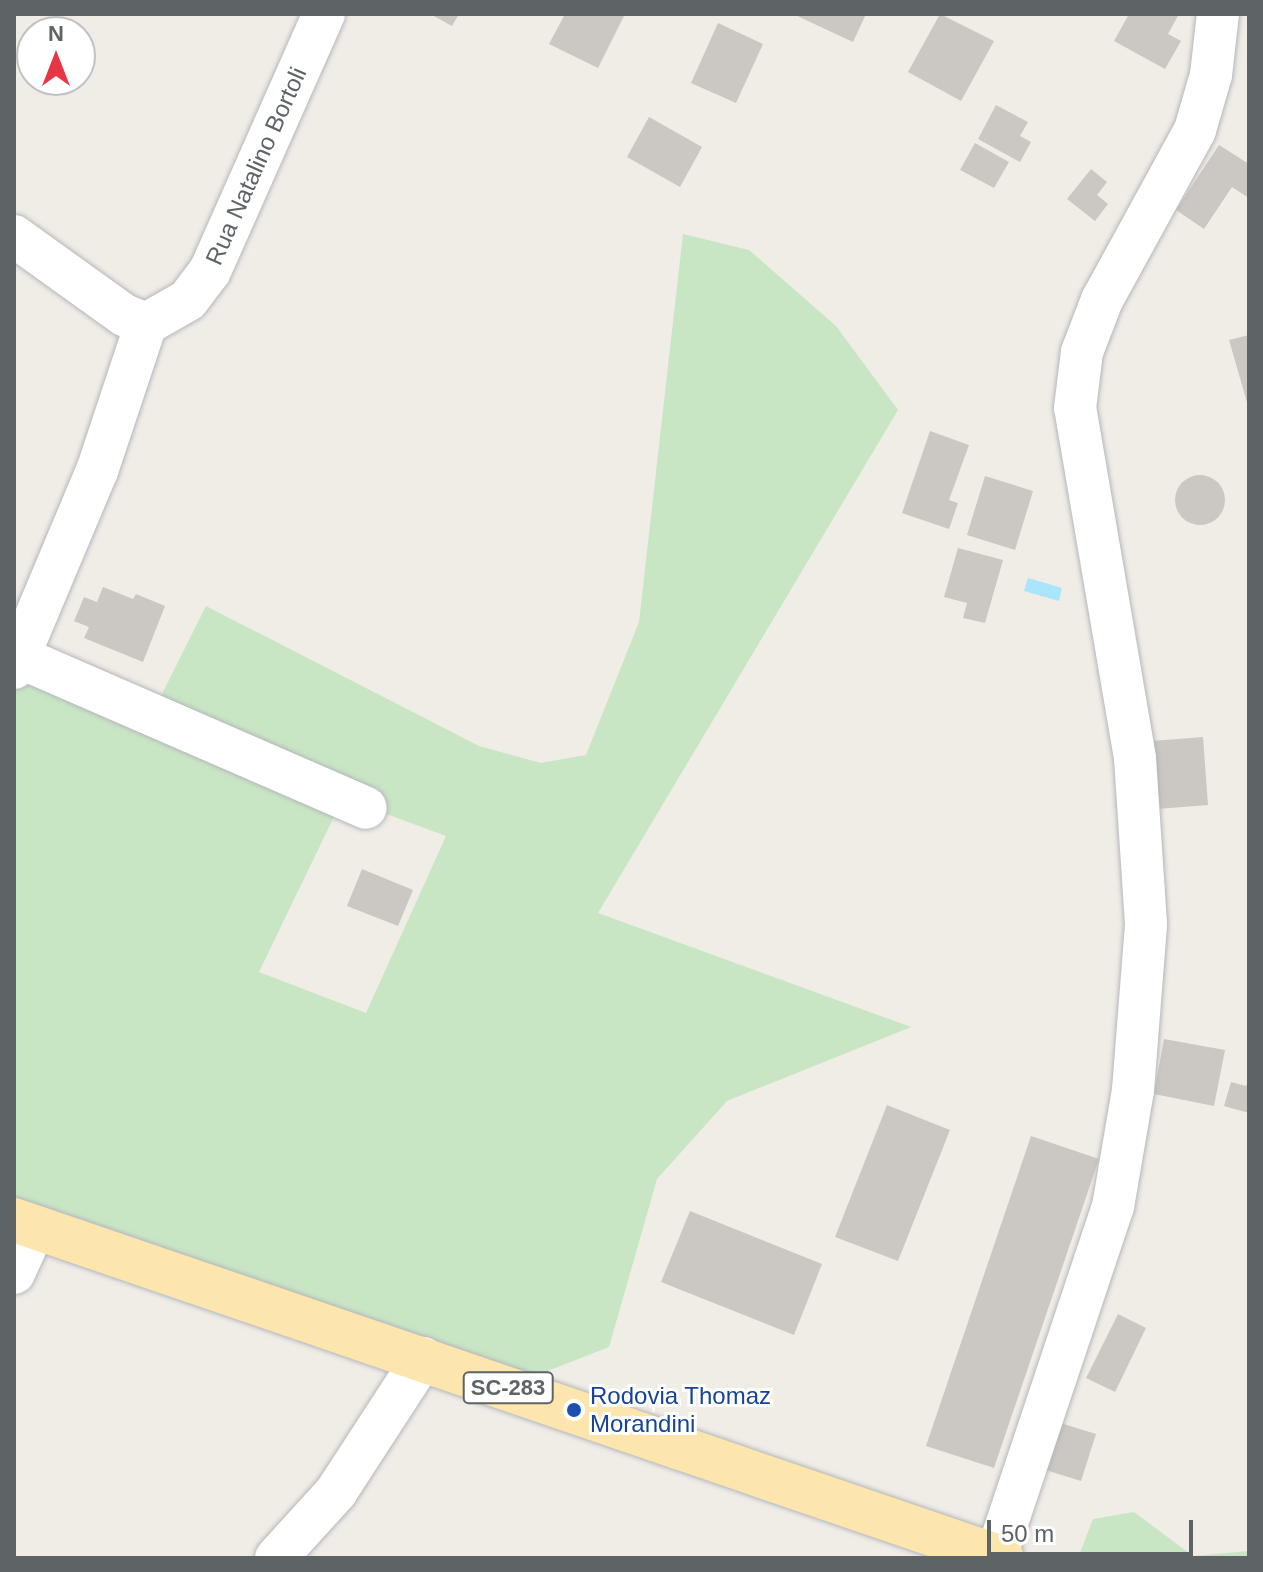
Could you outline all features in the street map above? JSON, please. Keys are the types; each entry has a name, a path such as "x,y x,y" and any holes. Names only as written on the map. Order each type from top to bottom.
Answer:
{"main road":[{"name":"SC-283","path":"24,1224 999,1557"}],"street":[{"name":"Rua Natalino Bortoli","path":"146,324 188,300 210,271 324,14"},
{"path":"999,1557 1113,1207 1133,1090 1145,939 1135,758 1075,408 1082,352 1102,300 1195,130 1211,75 1218,14"},
{"path":"14,236 124,315 146,324 97,471 16,662 366,808"},
{"path":"14,1273 24,1224"},
{"path":"276,1558 336,1492 423,1358"}],"green space":[{"path":"683,234 749,250 836,326 898,410 598,913 911,1027 727,1101 657,1179 609,1347 507,1387 14,1220 14,668 152,714 206,606 479,746 541,763 586,755 639,622","holes":["343,798 446,836 366,1013 259,972"]},
{"path":"1134,1512 1193,1556 1249,1551 1249,1558 1078,1558 1093,1519"}],"water":[{"path":"1028,578 1062,588 1059,601 1024,591"}],"building":[{"path":"430,14 459,14 452,26"},
{"path":"565,14 625,14 598,68 549,44"},
{"path":"793,14 866,14 853,42"},
{"path":"940,14 994,41 961,101 908,72"},
{"path":"1129,14 1179,14 1168,34 1181,41 1165,69 1114,41"},
{"path":"718,23 763,44 736,103 691,83"},
{"path":"996,105 1028,122 1020,136 1031,142 1020,162 978,139"},
{"path":"649,117 702,147 680,187 627,157"},
{"path":"975,143 1009,162 994,188 960,170"},
{"path":"1219,145 1249,164 1249,198 1232,187 1204,229 1176,210"},
{"path":"1091,169 1107,182 1097,195 1108,204 1095,221 1067,199"},
{"path":"1249,335 1249,406 1248,406 1229,340"},
{"path":"930,431 969,445 949,500 958,503 949,529 902,513"},
{"path":"1200,475 1217,483 1225,500 1217,517 1200,525 1183,517 1175,500 1183,483"},
{"path":"985,476 1033,491 1015,550 967,535"},
{"path":"958,548 1003,560 985,623 963,618 967,603 944,597"},
{"path":"103,587 133,599 136,594 165,606 143,662 84,638 89,627 74,621 84,597 97,602"},
{"path":"1203,737 1208,805 1157,809 1152,741"},
{"path":"362,869 413,890 398,926 347,906"},
{"path":"1164,1039 1225,1050 1214,1106 1154,1094"},
{"path":"1249,1079 1249,1113 1224,1106 1231,1082 1246,1086"},
{"path":"887,1105 950,1130 898,1261 835,1237"},
{"path":"1031,1136 1099,1159 994,1468 926,1446"},
{"path":"690,1211 822,1264 794,1335 661,1282"},
{"path":"1118,1314 1146,1328 1115,1392 1086,1378"},
{"path":"1054,1421 1096,1434 1081,1481 1039,1468"}],"place":[{"name":"Rodovia Thomaz Morandini","path":"574,1410"}]}
